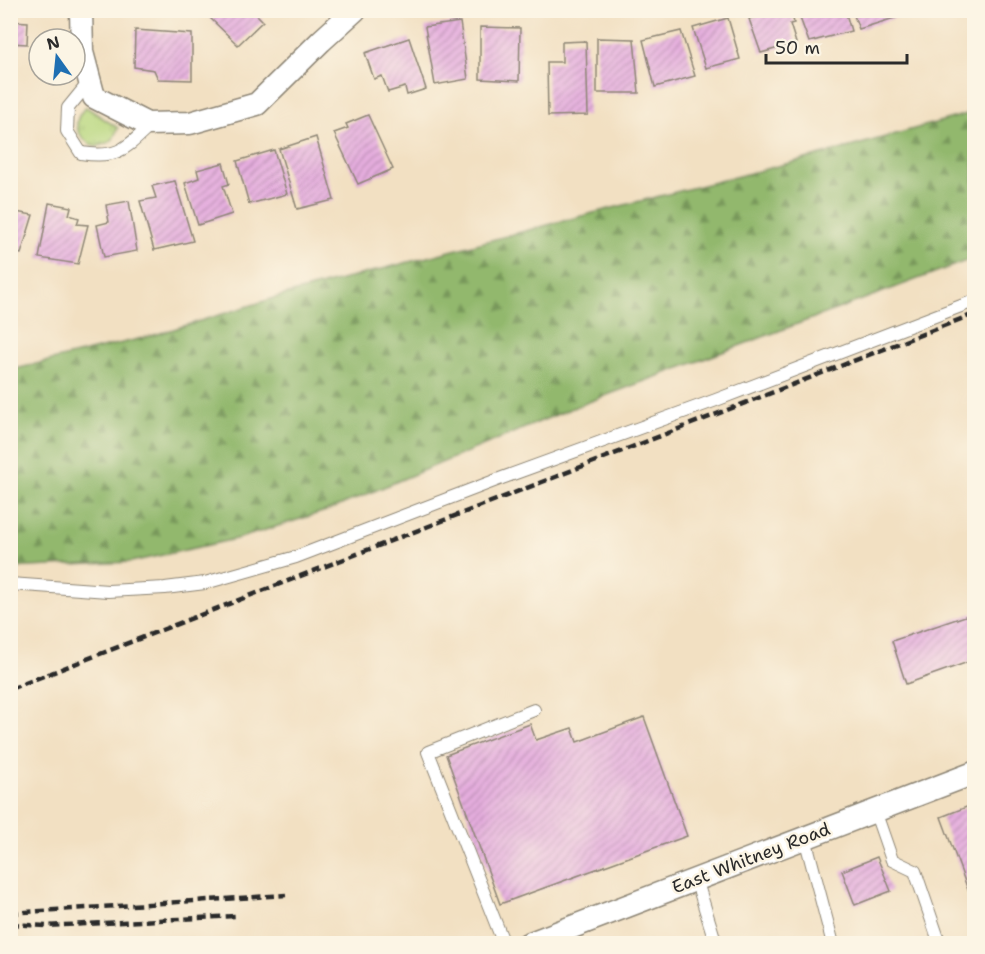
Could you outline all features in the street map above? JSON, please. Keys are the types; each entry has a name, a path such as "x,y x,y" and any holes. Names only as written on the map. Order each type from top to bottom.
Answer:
{"street":[{"path":"81,10 82,52 94,97 147,124 190,123 257,104 355,10"},
{"name":"East Whitney Road","path":"528,944 975,773"}],"lane":[{"path":"90,81 68,108 67,131 81,153 101,156 118,152 152,124"},
{"path":"10,584 108,591 165,588 205,582 296,557 975,301"},
{"path":"504,944 428,752 534,710"},
{"path":"875,811 892,860 915,871 940,944"},
{"path":"805,838 833,944"},
{"path":"696,879 716,944"}],"green space":[{"path":"86,107 118,128 112,141 96,147 80,135 78,119"},
{"path":"974,112 974,258 570,409 329,510 240,538 131,562 11,568 11,370 151,336 281,296 825,154"}],"building":[{"path":"215,10 236,10 239,14 242,10 252,10 263,21 238,45 209,17"},
{"path":"757,10 791,10 794,23 790,24 796,43 761,53 749,19 759,15"},
{"path":"797,10 845,10 851,31 809,42"},
{"path":"852,10 899,10 901,16 859,29"},
{"path":"728,18 740,59 706,68 693,28"},
{"path":"10,21 28,22 27,44 10,43"},
{"path":"460,22 468,79 435,85 425,27"},
{"path":"480,27 520,28 519,81 480,79"},
{"path":"135,30 192,34 192,80 158,79 154,70 134,67"},
{"path":"681,31 695,76 655,87 643,40"},
{"path":"409,38 426,89 407,95 405,87 388,92 382,76 374,79 365,53"},
{"path":"597,38 634,39 639,93 597,93"},
{"path":"586,41 588,115 548,116 547,62 562,62 562,42"},
{"path":"10,108 19,120 10,125"},
{"path":"368,115 393,169 358,184 334,133 348,128 346,124"},
{"path":"316,137 334,200 297,209 279,149"},
{"path":"274,150 287,194 249,204 237,161"},
{"path":"223,163 229,184 223,186 232,214 198,225 185,183 199,178 197,170"},
{"path":"175,181 193,241 154,250 140,201 156,198 152,186"},
{"path":"129,201 137,251 104,257 97,225 109,222 106,205"},
{"path":"49,203 71,207 69,215 79,218 77,224 88,225 78,264 39,258"},
{"path":"10,211 33,215 21,254 10,252"},
{"path":"974,613 974,660 906,684 892,641"},
{"path":"644,717 687,836 500,904 446,755 530,724 536,740 572,728 577,742"},
{"path":"974,804 974,906 941,817"},
{"path":"877,857 891,891 855,905 842,871"}],"railway":[{"path":"10,689 974,314"},
{"path":"10,913 286,895"},
{"path":"10,924 47,926 235,916"}]}
